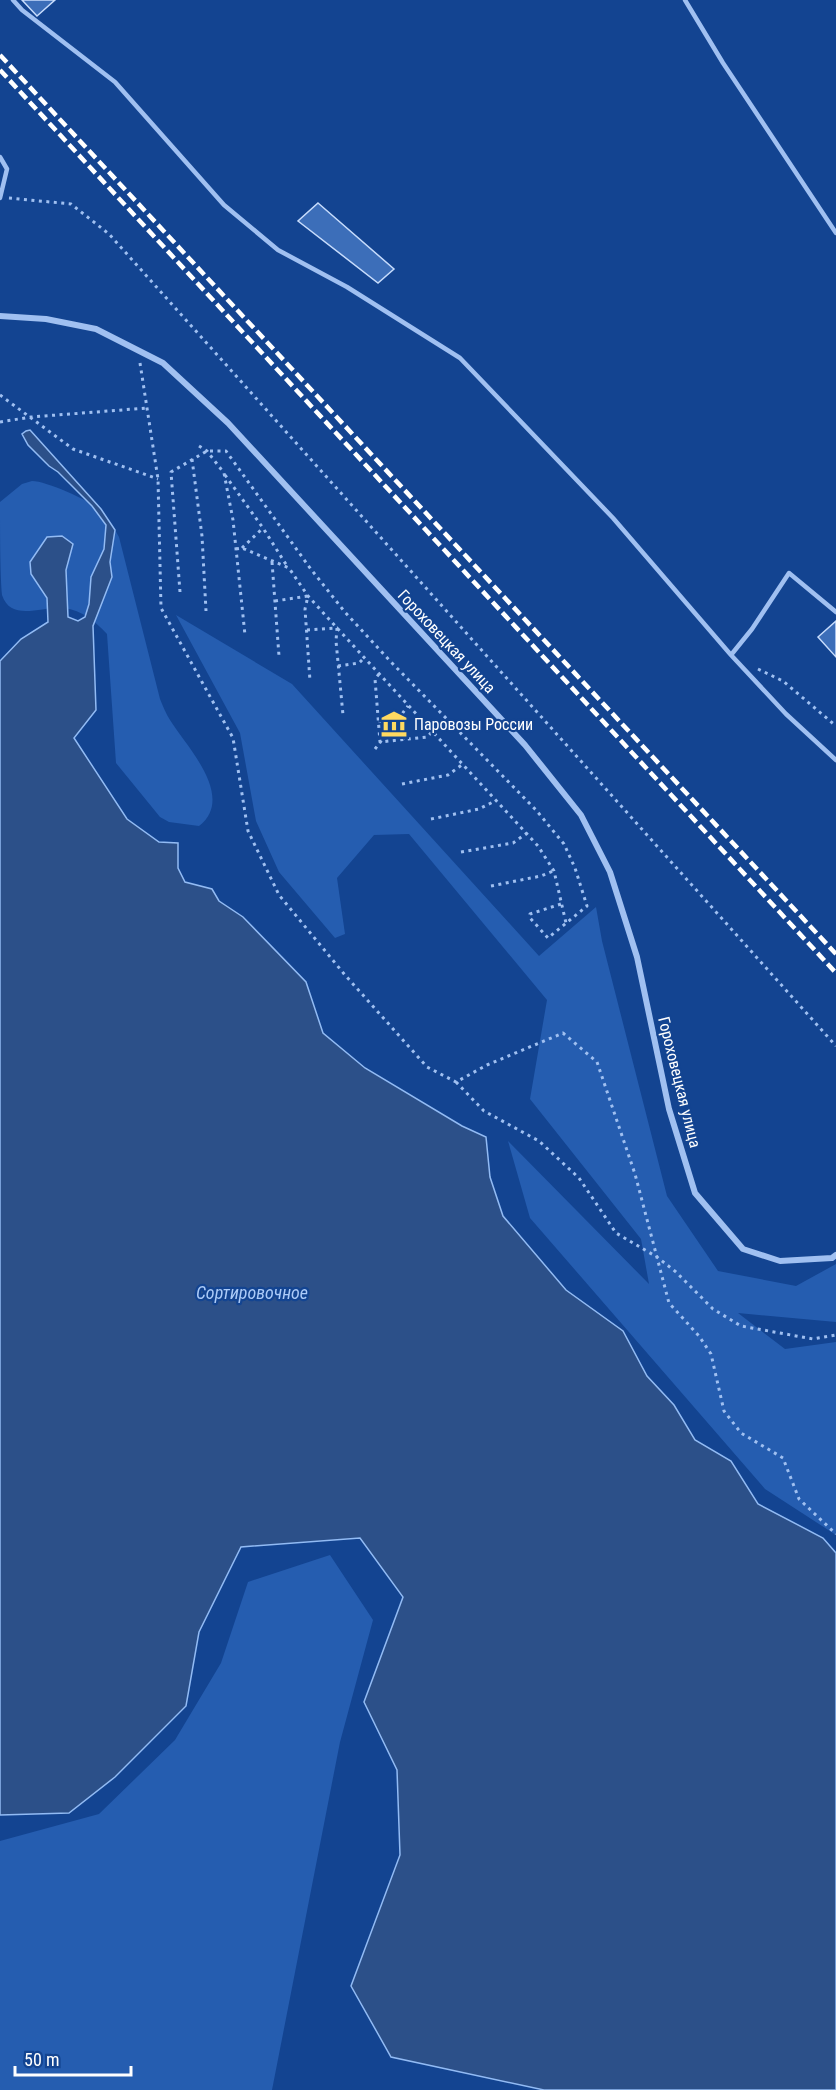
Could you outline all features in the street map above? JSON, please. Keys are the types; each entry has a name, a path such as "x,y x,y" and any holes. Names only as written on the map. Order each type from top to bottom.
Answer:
{"street":[{"name":"Гороховецкая улица","path":"0,316 46,319 96,329 163,363 228,423 525,745 581,815 610,872 637,957 669,1109 695,1193 743,1249 780,1261 832,1258 836,1255"}],"lane":[{"path":"14,0 22,10 115,82 224,205 278,250 347,287 459,358 613,518 731,655 786,714 836,760"},
{"path":"685,0 723,63 836,233"},
{"path":"0,157 7,169 1,198"},
{"path":"731,655 752,629 789,573 836,612"}],"path":[{"path":"1,198 71,204 109,234 836,1046"},
{"path":"138,349 158,479 161,608 233,738 248,831 279,895 345,975 427,1067 456,1082 484,1111 539,1141 579,1178 616,1233 657,1257 676,1272 713,1309 741,1326 813,1339 836,1335"},
{"path":"0,395 73,449 158,479"},
{"path":"0,422 31,417 147,408"},
{"path":"199,446 207,451 224,473 308,596 497,800 546,857 554,871 566,923"},
{"path":"180,592 171,472 207,451 226,451 310,568 344,611 536,810 564,844 575,868 587,906 548,938 530,918 530,914 561,904"},
{"path":"192,459 202,536 206,610"},
{"path":"224,473 233,520 245,635"},
{"path":"243,548 263,528"},
{"path":"236,549 243,548 289,568"},
{"path":"272,562 279,656"},
{"path":"275,601 308,596"},
{"path":"308,596 305,609 310,681"},
{"path":"307,630 337,628"},
{"path":"337,628 343,715"},
{"path":"338,666 359,663 364,658"},
{"path":"752,665 783,681 836,726"},
{"path":"379,674 375,679 380,742"},
{"path":"375,749 408,706"},
{"path":"378,721 393,725 406,739"},
{"path":"380,742 427,736 432,732"},
{"path":"402,784 448,775 464,765"},
{"path":"431,819 479,809 497,800"},
{"path":"461,852 513,843 527,833"},
{"path":"491,886 541,876 554,871"},
{"path":"456,1082 487,1065 563,1033 597,1062 635,1174 669,1303 699,1336 711,1354 724,1411 741,1433 783,1458 799,1498 836,1534"}],"shaded area":[{"path":"32,481 77,496 94,506 106,516 119,537 160,699 169,718 205,772 211,787 212,801 209,814 199,826 169,822 160,817 116,763 107,634 77,611 56,608 20,611 6,603 2,595 0,502 22,484"},
{"path":"176,615 292,684 539,956 596,907 602,941 667,1196 718,1271 796,1286 836,1264 836,1322 738,1313 785,1349 836,1342 836,1535 765,1489 530,1218 508,1141 649,1284 641,1239 530,1099 547,1000 409,834 374,835 337,878 345,934 335,938 279,872 256,821 240,733"},
{"path":"330,1555 373,1620 340,1742 272,2090 0,2090 0,1841 99,1814 175,1740 221,1663 248,1582"}],"water":[{"name":"Сортировочное","path":"30,430 101,509 115,530 110,562 112,577 93,626 96,710 74,738 127,819 159,842 178,843 178,868 185,882 212,889 219,901 243,917 306,982 323,1033 365,1068 462,1126 486,1137 490,1177 503,1216 566,1290 623,1331 647,1376 674,1405 695,1440 731,1461 758,1504 823,1538 836,1553 836,2090 544,2090 391,2057 351,1986 400,1855 397,1770 364,1702 403,1597 360,1538 241,1547 199,1632 186,1706 115,1777 69,1813 0,1815 0,661 21,639 48,622 47,598 31,574 30,562 47,537 62,536 73,544 66,570 68,617 78,621 85,617 89,604 91,577 104,549 106,525 92,506 28,445 22,434"}],"building":[{"path":"22,0 55,0 37,16"},
{"path":"318,203 394,269 378,283 298,221"},
{"path":"836,621 836,657 818,637"}],"railway":[{"path":"0,55 836,954"},
{"path":"0,70 836,973"}],"place":[{"name":"Паровозы России","path":"394,724"}]}
